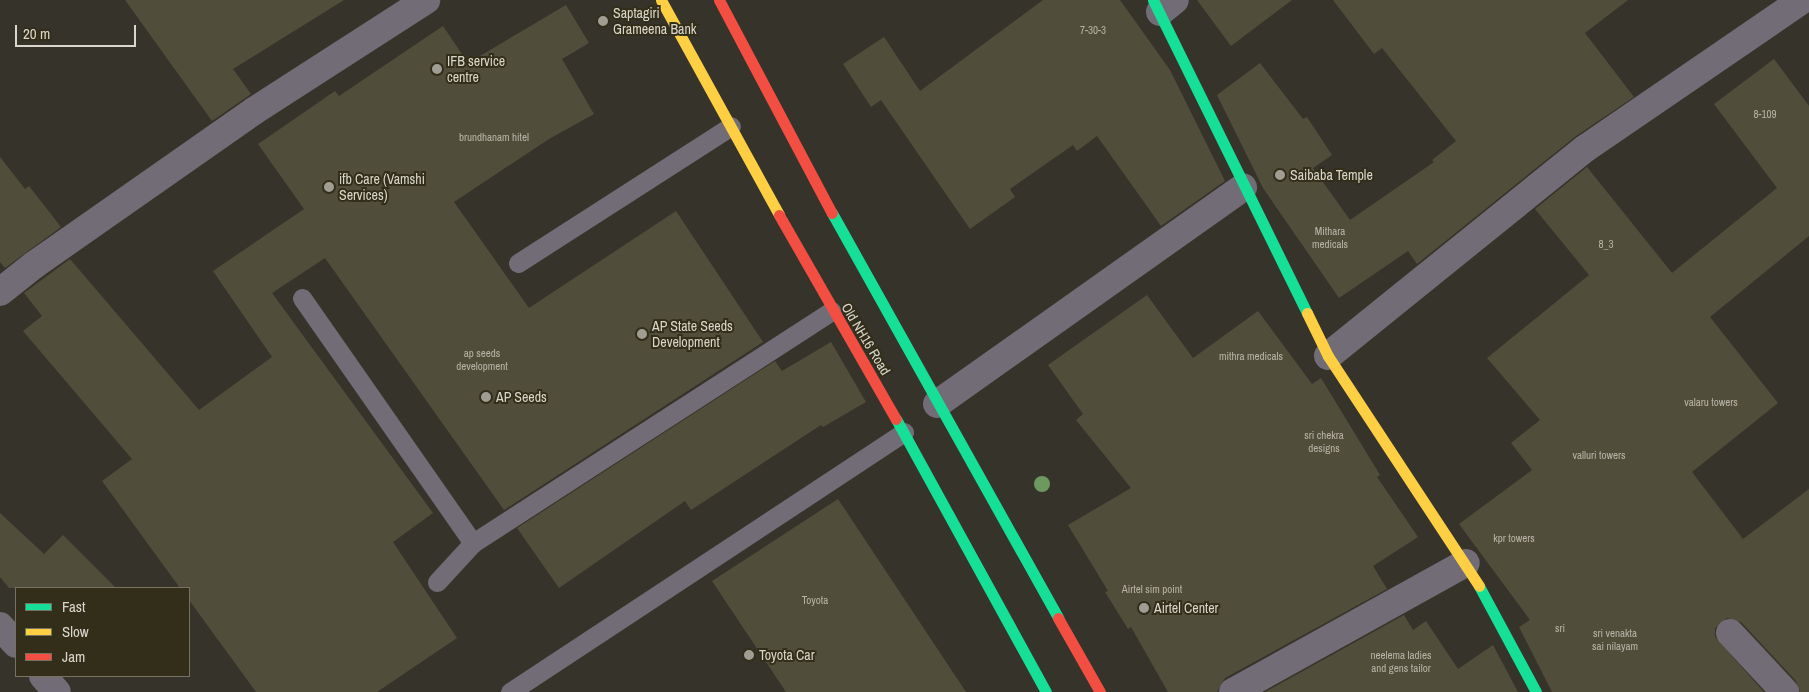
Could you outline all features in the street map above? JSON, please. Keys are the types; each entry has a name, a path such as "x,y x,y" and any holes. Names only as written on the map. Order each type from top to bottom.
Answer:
{"main road":[{"name":"Old NH16 Road","path":"661,0 832,311 904,432 1045,691"},
{"name":"Old NH16 Road","path":"719,0 862,270 1100,692"},
{"path":"1162,4 1242,187 1328,356 1466,563 1536,692"}],"street":[{"path":"0,292 34,265 254,111 426,0"},
{"path":"1328,356 1586,148 1802,0"},
{"path":"937,404 1242,187"},
{"path":"1233,692 1466,563"},
{"path":"0,626 15,643"},
{"path":"1730,633 1785,692"},
{"path":"44,677 57,692"}],"lane":[{"path":"518,263 730,126"},
{"path":"302,298 473,543"},
{"path":"437,582 473,543 832,311"},
{"path":"510,692 904,432"}],"building":[{"path":"125,0 344,0 233,69 251,94 212,121"},
{"path":"1043,0 1120,0 1170,70 1225,181 1161,226 1097,136 1077,151 1073,145 1010,189 1015,197 970,229 881,100 871,107 843,64 884,37 920,91"},
{"path":"1197,0 1292,0 1231,46"},
{"path":"1333,0 1628,0 1585,33 1634,97 1576,136 1417,264 1408,251 1339,298 1263,188 1217,95 1260,63 1303,119 1307,117 1332,155 1313,168 1350,220 1434,162 1432,160 1456,141 1382,48 1374,54"},
{"path":"566,5 589,43 562,59 594,114 549,139 454,202 529,308 676,211 763,342 504,510 325,258 272,293 433,513 393,542 457,638 377,692 256,692 190,601 190,587 179,587 102,481 132,459 23,331 42,316 24,293 70,259 199,410 272,357 213,271 304,209 258,144 335,91 339,96 443,26 468,63"},
{"path":"1774,59 1809,106 1809,236 1710,317 1778,403 1692,472 1743,539 1809,489 1809,692 1800,692 1796,681 1741,622 1727,618 1715,628 1715,637 1764,692 1552,692 1519,627 1530,620 1459,524 1532,470 1511,443 1540,420 1487,358 1589,275 1535,209 1587,167 1672,273 1777,188 1714,104"},
{"path":"0,157 25,189 29,186 61,227 5,268 0,262"},
{"path":"1147,295 1193,358 1258,311 1312,384 1321,378 1380,475 1377,477 1418,537 1373,566 1387,589 1225,678 1217,692 1168,692 1131,627 1128,629 1105,592 1108,591 1068,525 1131,488 1076,420 1083,414 1048,365"},
{"path":"831,342 866,402 823,427 821,425 691,510 685,501 559,588 517,528 775,361 782,371"},
{"path":"838,499 966,692 786,692 712,581"},
{"path":"0,513 44,554 63,535 115,587 9,588 0,577"},
{"path":"1404,615 1413,630 1426,621 1458,669 1493,645 1518,692 1265,692"}],"traffic: fast":[{"path":"1153,0 1307,313"},
{"path":"832,213 1058,618"},
{"path":"896,419 1046,692"},
{"path":"1479,586 1536,692"}],"traffic: slow":[{"path":"661,0 779,215"},
{"path":"1307,313 1328,356 1479,586"}],"traffic: jam":[{"path":"719,0 832,213"},
{"path":"779,215 896,419"},
{"path":"1058,618 1100,692"}],"place":[{"name":"Saptagiri Grameena Bank","path":"603,21"},
{"name":"IFB service centre","path":"437,69"},
{"name":"Saibaba Temple","path":"1280,175"},
{"name":"ifb Care (Vamshi Services)","path":"329,187"},
{"name":"AP State Seeds Development","path":"642,334"},
{"name":"AP Seeds","path":"486,397"},
{"name":"Airtel Center","path":"1144,608"},
{"name":"Toyota Car","path":"749,655"}]}
